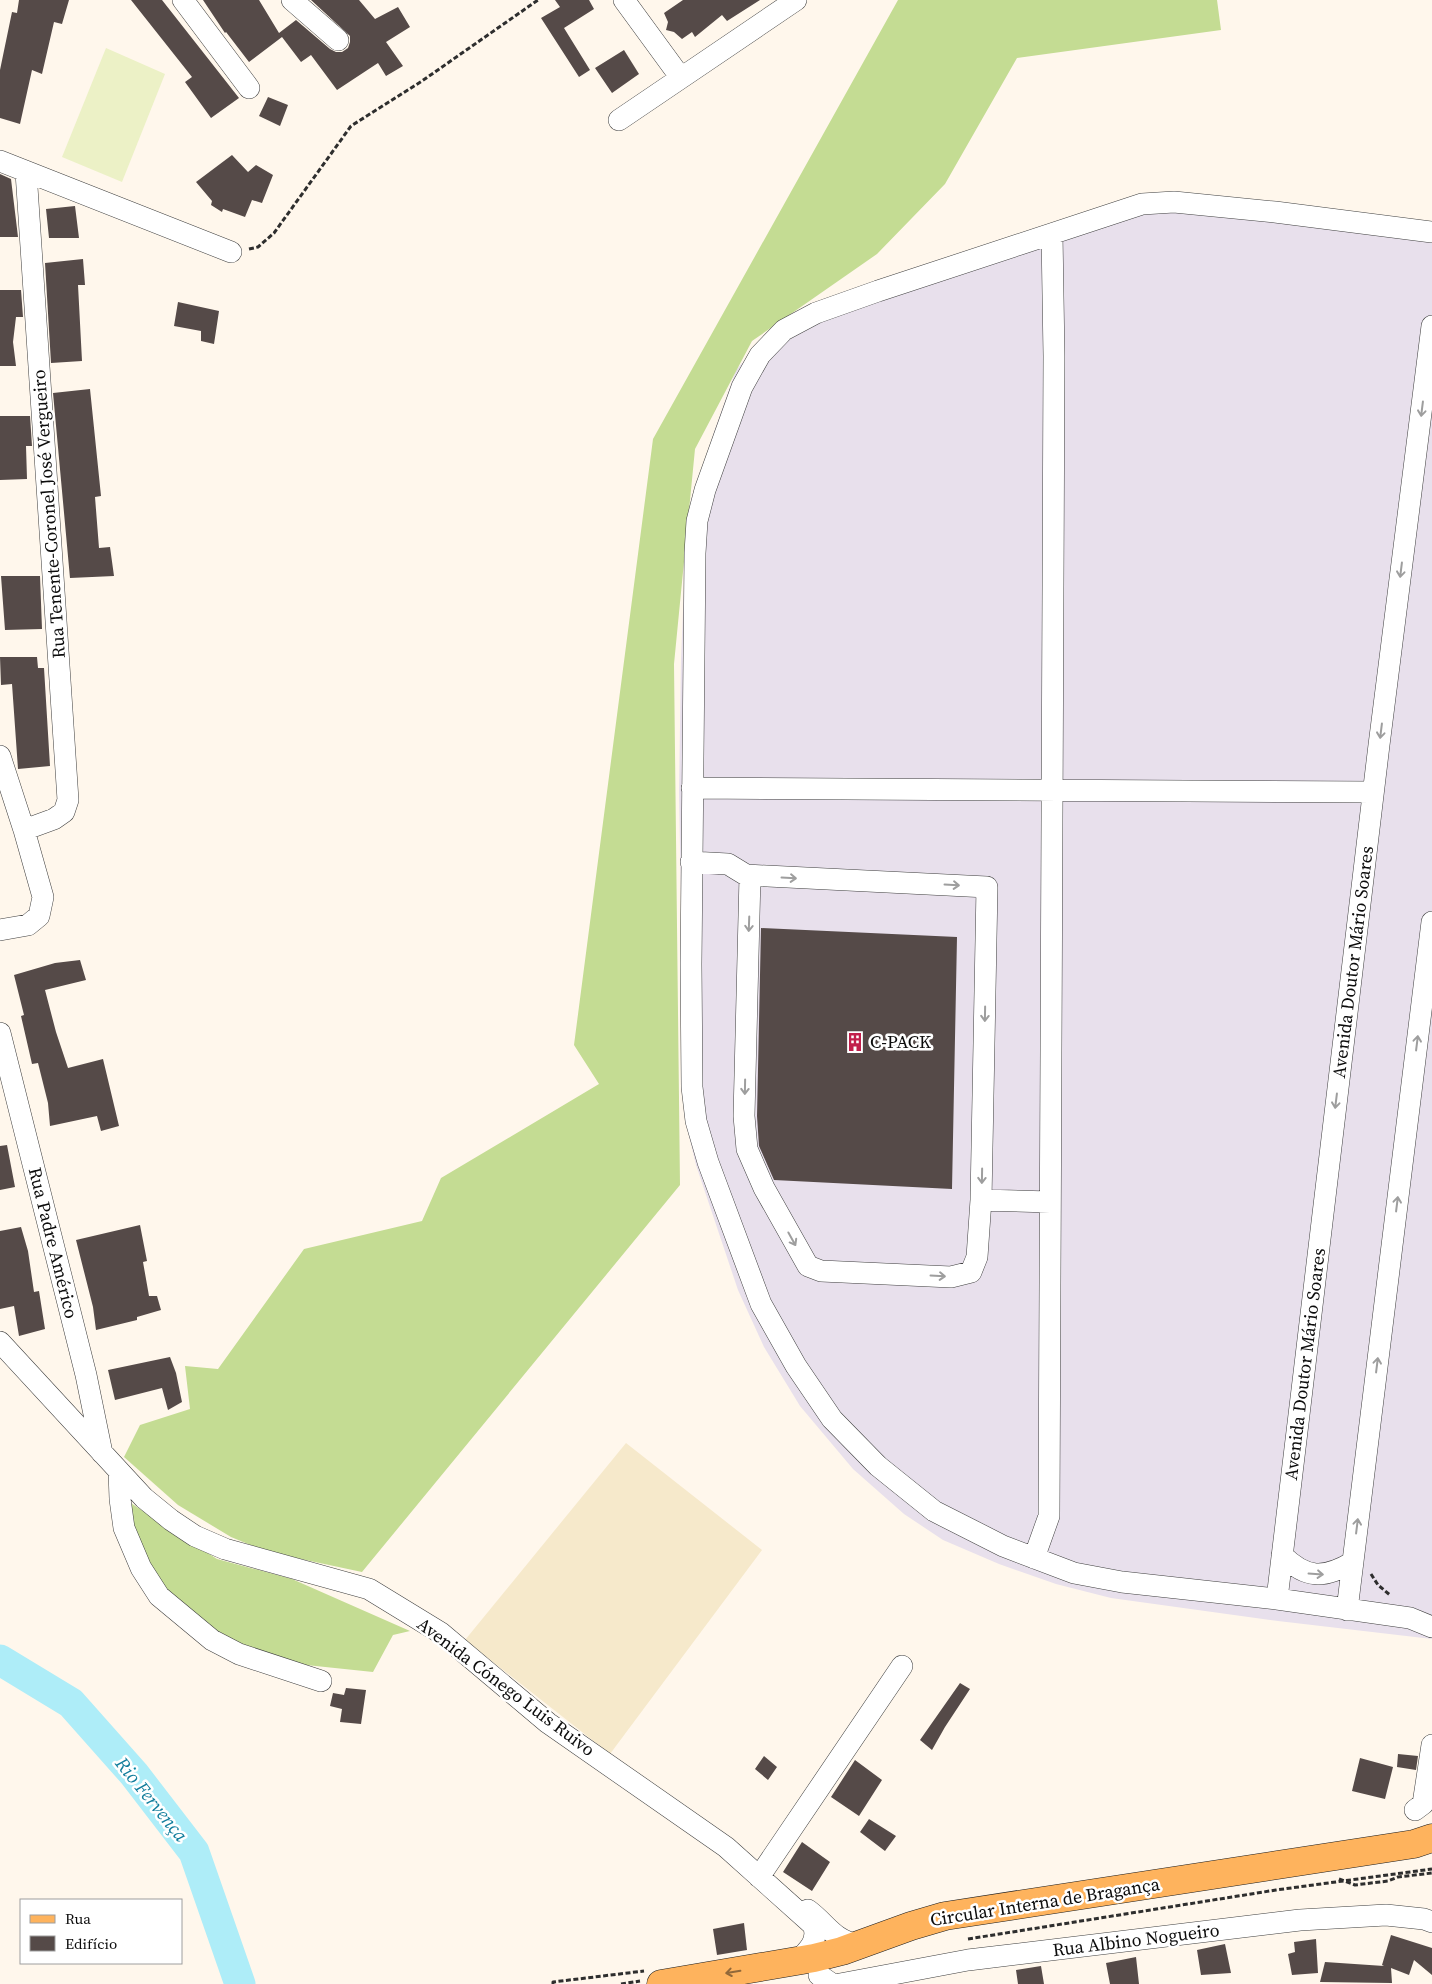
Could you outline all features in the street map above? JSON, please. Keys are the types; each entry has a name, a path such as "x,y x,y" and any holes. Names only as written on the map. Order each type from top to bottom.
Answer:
{"main road":[{"name":"Circular Interna de Bragança","path":"822,1976 827,1955 911,1926 963,1913 1414,1844 1432,1838"},
{"name":"Circular Interna de Bragança","path":"760,1984 822,1976 909,1944 966,1928 1432,1856"},
{"name":"Circular Interna de Bragança","path":"661,1984 822,1976"}],"street":[{"path":"184,0 249,88"},
{"path":"292,0 338,40"},
{"path":"624,0 681,78"},
{"path":"619,120 796,0"},
{"path":"0,161 231,252"},
{"name":"Rua Tenente-Coronel José Vergueiro","path":"24,830 54,820 64,812 68,800 26,172"},
{"path":"1432,232 1275,212 1174,202 1142,204 878,290 816,313 784,330 760,355 742,387 705,490 698,520 695,553 691,862 692,1087 696,1121 708,1162 761,1304 796,1366 832,1419 878,1466 934,1511 1003,1546 1074,1573 1122,1582 1277,1599 1410,1618 1432,1627"},
{"path":"1034,1558 1049,1516 1053,790 1054,356 1052,234"},
{"name":"Avenida Doutor Mário Soares","path":"1277,1599 1373,792 1432,326"},
{"path":"0,756 24,830 43,898 40,916 28,925 0,930"},
{"path":"692,788 1373,792"},
{"path":"691,862 728,864 750,876 987,887 981,1200 977,1257 971,1272 951,1277 822,1271 808,1266 764,1188 747,1148 744,1116 750,876"},
{"path":"1347,1610 1432,922"},
{"name":"Rua Padre Américo","path":"0,1033 86,1375 102,1453"},
{"path":"981,1200 1050,1202"},
{"name":"Avenida Cónego Luis Ruivo","path":"0,1342 144,1498 171,1520 196,1536 225,1549 369,1589 441,1633 548,1723 726,1847 789,1902"},
{"path":"119,1471 124,1528 141,1568 159,1596 212,1640 239,1654 320,1681"},
{"path":"1282,1555 1293,1566 1307,1573 1322,1575 1353,1562"},
{"path":"759,1877 902,1666"},
{"path":"1415,1810 1422,1804 1432,1745"},
{"path":"789,1902 809,1911 844,1941 858,1945"},
{"path":"789,1902 815,1929 812,1945 822,1976"},
{"name":"Rua Albino Nogueiro","path":"822,1976 1300,1920 1386,1915 1405,1916 1432,1922"}],"path":[{"path":"231,252 258,247 274,233 351,126 422,81 538,0"},
{"path":"1078,1916 1334,1877 1355,1885 1388,1881 1398,1877 1432,1871"},
{"path":"964,1940 1034,1927 1344,1881"}],"shaded area":[{"path":"1142,196 1432,223 1432,1639 1278,1621 1111,1598 1056,1584 999,1564 943,1540 904,1514 853,1469 800,1406 764,1347 738,1290 696,1165 685,1119 679,793 681,659 686,542 694,496 736,370 759,344"},
{"path":"626,1443 762,1550 610,1754 465,1640"}],"green space":[{"path":"898,0 1217,0 1221,30 1017,58 945,184 877,254 752,341 695,449 674,664 680,1185 362,1572 268,1552 231,1537 178,1505 124,1457 140,1425 190,1409 185,1366 218,1369 304,1249 422,1221 441,1178 599,1084 574,1045 653,439"},
{"path":"106,48 165,74 122,182 62,157"},
{"path":"123,1498 217,1559 292,1579 410,1631 393,1635 373,1672 268,1661 195,1621 140,1558"}],"building":[{"path":"19,0 69,0 62,24 54,22 42,74 32,70 20,124 0,118 0,70 12,12 17,13"},
{"path":"131,0 162,0 239,98 211,118 185,82 192,77"},
{"path":"203,0 259,0 279,33 296,20 336,52 342,52 348,48 350,36 311,0 359,0 375,19 398,7 410,27 386,42 403,66 386,76 378,63 337,90 311,55 301,62 282,37 249,62 225,33"},
{"path":"555,0 589,0 594,9 564,28 590,70 579,77 541,18 560,7"},
{"path":"683,0 760,0 727,21 722,15 695,37 692,32 682,39 674,32 666,30 668,22 664,13"},
{"path":"624,50 639,74 612,93 595,68"},
{"path":"268,97 288,105 280,126 259,116"},
{"path":"232,155 248,172 256,165 273,175 262,203 252,200 245,217 223,209 222,212 211,205 212,201 196,182"},
{"path":"0,174 11,179 18,237 0,237"},
{"path":"75,206 79,238 49,238 46,209"},
{"path":"83,259 85,285 78,285 82,361 51,363 45,263"},
{"path":"0,290 21,290 23,317 16,317 13,342 16,366 0,366"},
{"path":"178,302 219,311 214,344 201,341 201,331 174,326"},
{"path":"90,389 101,496 95,497 99,548 110,547 114,576 70,578 53,393"},
{"path":"0,416 30,416 32,446 26,446 27,479 0,480"},
{"path":"1,576 40,576 42,629 5,630"},
{"path":"0,657 37,657 38,668 44,668 50,766 18,769 12,684 1,685"},
{"name":"C-PACK","path":"761,928 957,937 952,1189 774,1180 759,1146 757,1116"},
{"path":"80,960 86,980 45,990 68,1068 103,1059 119,1126 101,1131 97,1116 50,1126 48,1103 38,1063 32,1064 21,1016 24,1015 14,975 55,963"},
{"path":"7,1145 15,1187 0,1190 0,1146"},
{"path":"140,1225 147,1261 143,1262 149,1296 157,1296 161,1310 137,1317 137,1320 96,1330 93,1307 76,1240"},
{"path":"21,1227 28,1251 34,1292 39,1291 45,1329 19,1336 14,1306 0,1309 0,1231"},
{"path":"170,1357 176,1373 182,1402 168,1410 162,1388 115,1400 108,1370"},
{"path":"960,1683 970,1689 932,1750 920,1740"},
{"path":"346,1688 366,1690 361,1724 340,1722 342,1709 330,1706 333,1693 344,1695"},
{"path":"1398,1754 1418,1756 1416,1770 1397,1767"},
{"path":"764,1756 777,1767 768,1780 755,1769"},
{"path":"1360,1758 1393,1767 1385,1799 1352,1791"},
{"path":"855,1760 882,1780 859,1816 831,1797"},
{"path":"869,1819 896,1836 885,1851 860,1832"},
{"path":"802,1842 830,1862 812,1891 783,1872"},
{"path":"744,1923 747,1950 717,1955 713,1929"},
{"path":"1391,1935 1432,1948 1432,1975 1414,1960 1409,1975 1391,1968 1392,1983 1320,1982 1325,1962 1384,1966 1382,1965"},
{"path":"1316,1939 1318,1973 1292,1975 1288,1954 1295,1952 1294,1942"},
{"path":"1225,1944 1231,1973 1201,1975 1197,1950"},
{"path":"1136,1957 1139,1984 1110,1984 1106,1963"},
{"path":"1041,1966 1044,1984 1018,1984 1016,1970"}],"waterway":[{"name":"Rio Fervença","path":"0,1660 71,1703 134,1774 194,1852 240,1984"}],"place":[{"name":"C-PACK","path":"855,1042"}]}
